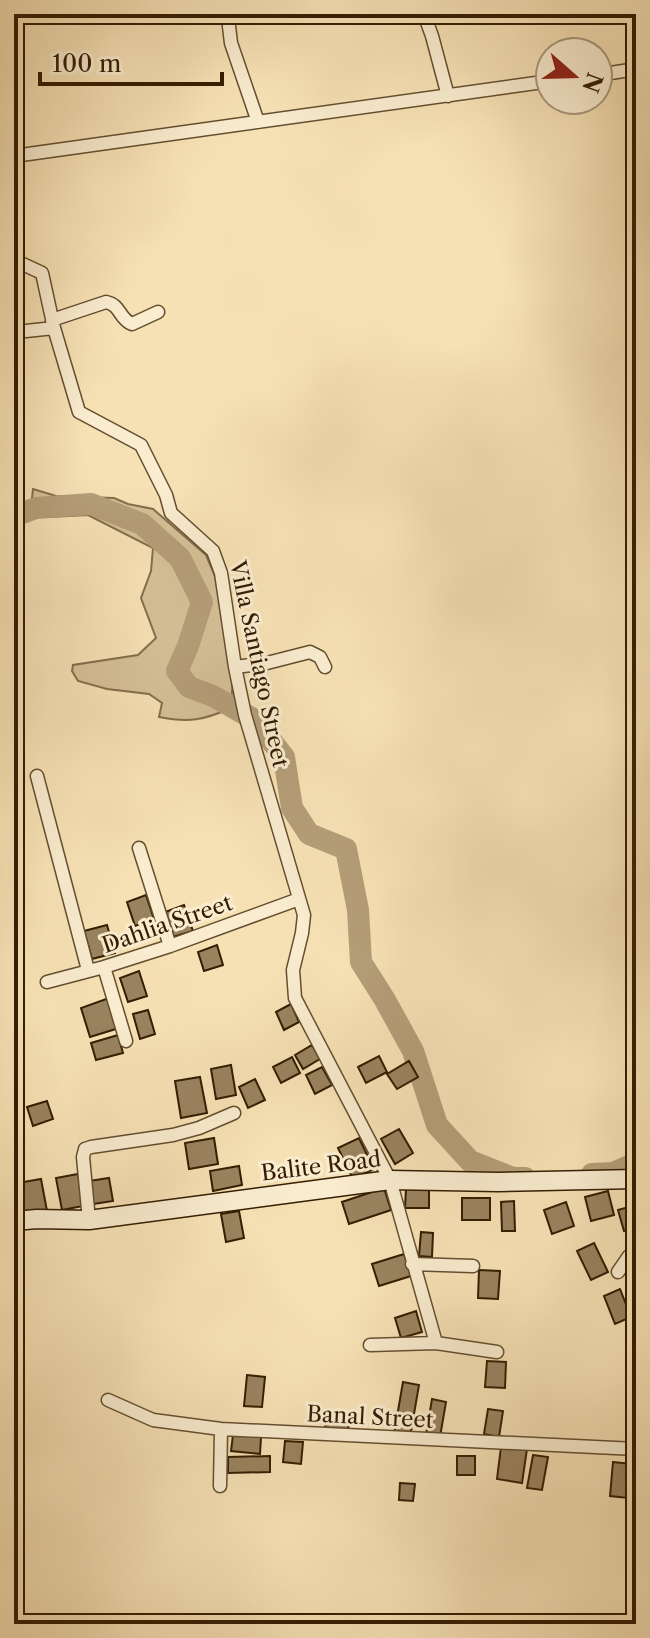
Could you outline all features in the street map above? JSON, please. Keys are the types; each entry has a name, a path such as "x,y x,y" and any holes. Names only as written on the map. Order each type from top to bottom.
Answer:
{"street":[{"path":"424,14 448,96"},
{"path":"228,18 231,43 258,122"},
{"path":"614,72 636,69"},
{"path":"14,156 534,83"},
{"name":"Villa Santiago Street","path":"14,260 42,273 53,324 79,412 141,445 166,495 171,513 213,551 221,573 245,715 304,915 293,970 295,998 390,1180 436,1343"},
{"path":"14,330 26,331 53,324 106,302 114,304 122,318 132,324 158,312"},
{"path":"235,667 310,652 320,657 325,667"},
{"path":"37,776 88,970"},
{"path":"139,848 170,946"},
{"name":"Dahlia Street","path":"47,982 170,946 299,899"},
{"path":"104,967 126,1041"},
{"path":"89,1220 83,1157 85,1149 187,1132 234,1113"},
{"name":"Balite Road","path":"14,1221 89,1220 390,1180 491,1182 636,1179"},
{"path":"618,1272 636,1251"},
{"path":"412,1264 473,1266"},
{"path":"370,1345 436,1343 497,1352"},
{"name":"Banal Street","path":"108,1400 153,1420 221,1429 636,1449"},
{"path":"220,1486 221,1429"}],"shaded area":[{"path":"33,489 56,496 114,498 153,509 206,555 215,576 233,676 231,708 196,719 159,717 162,703 149,694 107,689 78,681 72,671 73,665 138,655 156,638 141,598 151,571 153,548 88,515 50,517 48,513 42,514 32,498"},
{"path":"14,491 26,504 32,517 14,522"}],"building":[{"path":"146,895 154,919 135,926 127,902"},
{"path":"184,905 193,931 173,937 165,912"},
{"path":"107,925 115,953 92,959 84,931"},
{"path":"217,945 223,965 204,971 198,952"},
{"path":"139,971 147,996 128,1002 120,978"},
{"path":"109,998 119,1028 90,1037 81,1008"},
{"path":"291,1004 299,1022 284,1030 276,1012"},
{"path":"148,1010 155,1034 140,1039 133,1014"},
{"path":"118,1035 123,1053 96,1060 91,1043"},
{"path":"312,1045 320,1059 303,1069 295,1055"},
{"path":"379,1056 387,1072 366,1083 358,1067"},
{"path":"292,1057 300,1073 281,1083 273,1067"},
{"path":"409,1061 418,1077 397,1089 387,1074"},
{"path":"231,1065 236,1095 216,1099 211,1069"},
{"path":"322,1067 332,1085 315,1094 306,1075"},
{"path":"200,1077 207,1113 181,1118 175,1081"},
{"path":"255,1079 265,1100 248,1108 239,1087"},
{"path":"47,1101 53,1119 33,1126 27,1107"},
{"path":"399,1129 413,1153 395,1164 381,1139"},
{"path":"214,1138 218,1164 189,1169 185,1143"},
{"path":"359,1138 374,1169 353,1179 338,1148"},
{"path":"239,1166 242,1185 213,1191 210,1171"},
{"path":"78,1174 83,1206 62,1210 56,1178"},
{"path":"109,1178 113,1201 93,1204 89,1181"},
{"path":"41,1179 47,1211 24,1215 18,1183"},
{"path":"384,1188 391,1210 349,1224 342,1202"},
{"path":"406,1188 429,1188 429,1208 405,1208"},
{"path":"608,1191 614,1215 591,1221 585,1197"},
{"path":"462,1198 490,1198 490,1220 462,1220"},
{"path":"514,1201 515,1231 502,1231 501,1202"},
{"path":"566,1202 574,1226 552,1234 544,1210"},
{"path":"636,1205 636,1228 624,1231 618,1210"},
{"path":"239,1211 244,1238 226,1242 221,1214"},
{"path":"421,1232 433,1233 432,1257 419,1256"},
{"path":"594,1243 608,1272 591,1280 577,1251"},
{"path":"404,1254 411,1276 379,1286 372,1264"},
{"path":"479,1270 500,1271 498,1299 478,1298"},
{"path":"620,1289 631,1317 615,1324 604,1296"},
{"path":"416,1311 422,1332 401,1338 395,1318"},
{"path":"487,1361 506,1362 505,1388 485,1387"},
{"path":"247,1375 265,1377 262,1407 244,1406"},
{"path":"403,1382 419,1385 410,1437 394,1434"},
{"path":"432,1399 446,1402 440,1437 426,1435"},
{"path":"488,1409 503,1411 499,1437 484,1434"},
{"path":"327,1414 350,1417 348,1430 325,1428"},
{"path":"233,1435 261,1437 260,1454 231,1451"},
{"path":"285,1441 303,1442 301,1464 283,1462"},
{"path":"501,1447 527,1449 522,1483 497,1479"},
{"path":"533,1455 548,1457 542,1490 527,1488"},
{"path":"270,1456 270,1472 228,1473 228,1457"},
{"path":"457,1456 475,1456 475,1475 457,1475"},
{"path":"613,1462 631,1464 628,1498 610,1496"},
{"path":"400,1483 415,1484 413,1501 399,1500"},
{"path":"636,1518 636,1570 634,1570"}],"waterway":[{"path":"14,516 36,508 91,504 142,524 180,558 202,602 177,671 189,687 213,696 255,720 284,757 292,808 309,834 346,849 358,910 361,962 413,1051 437,1125 470,1161 513,1178 525,1178"},
{"path":"592,1174 613,1173 636,1163"}]}
